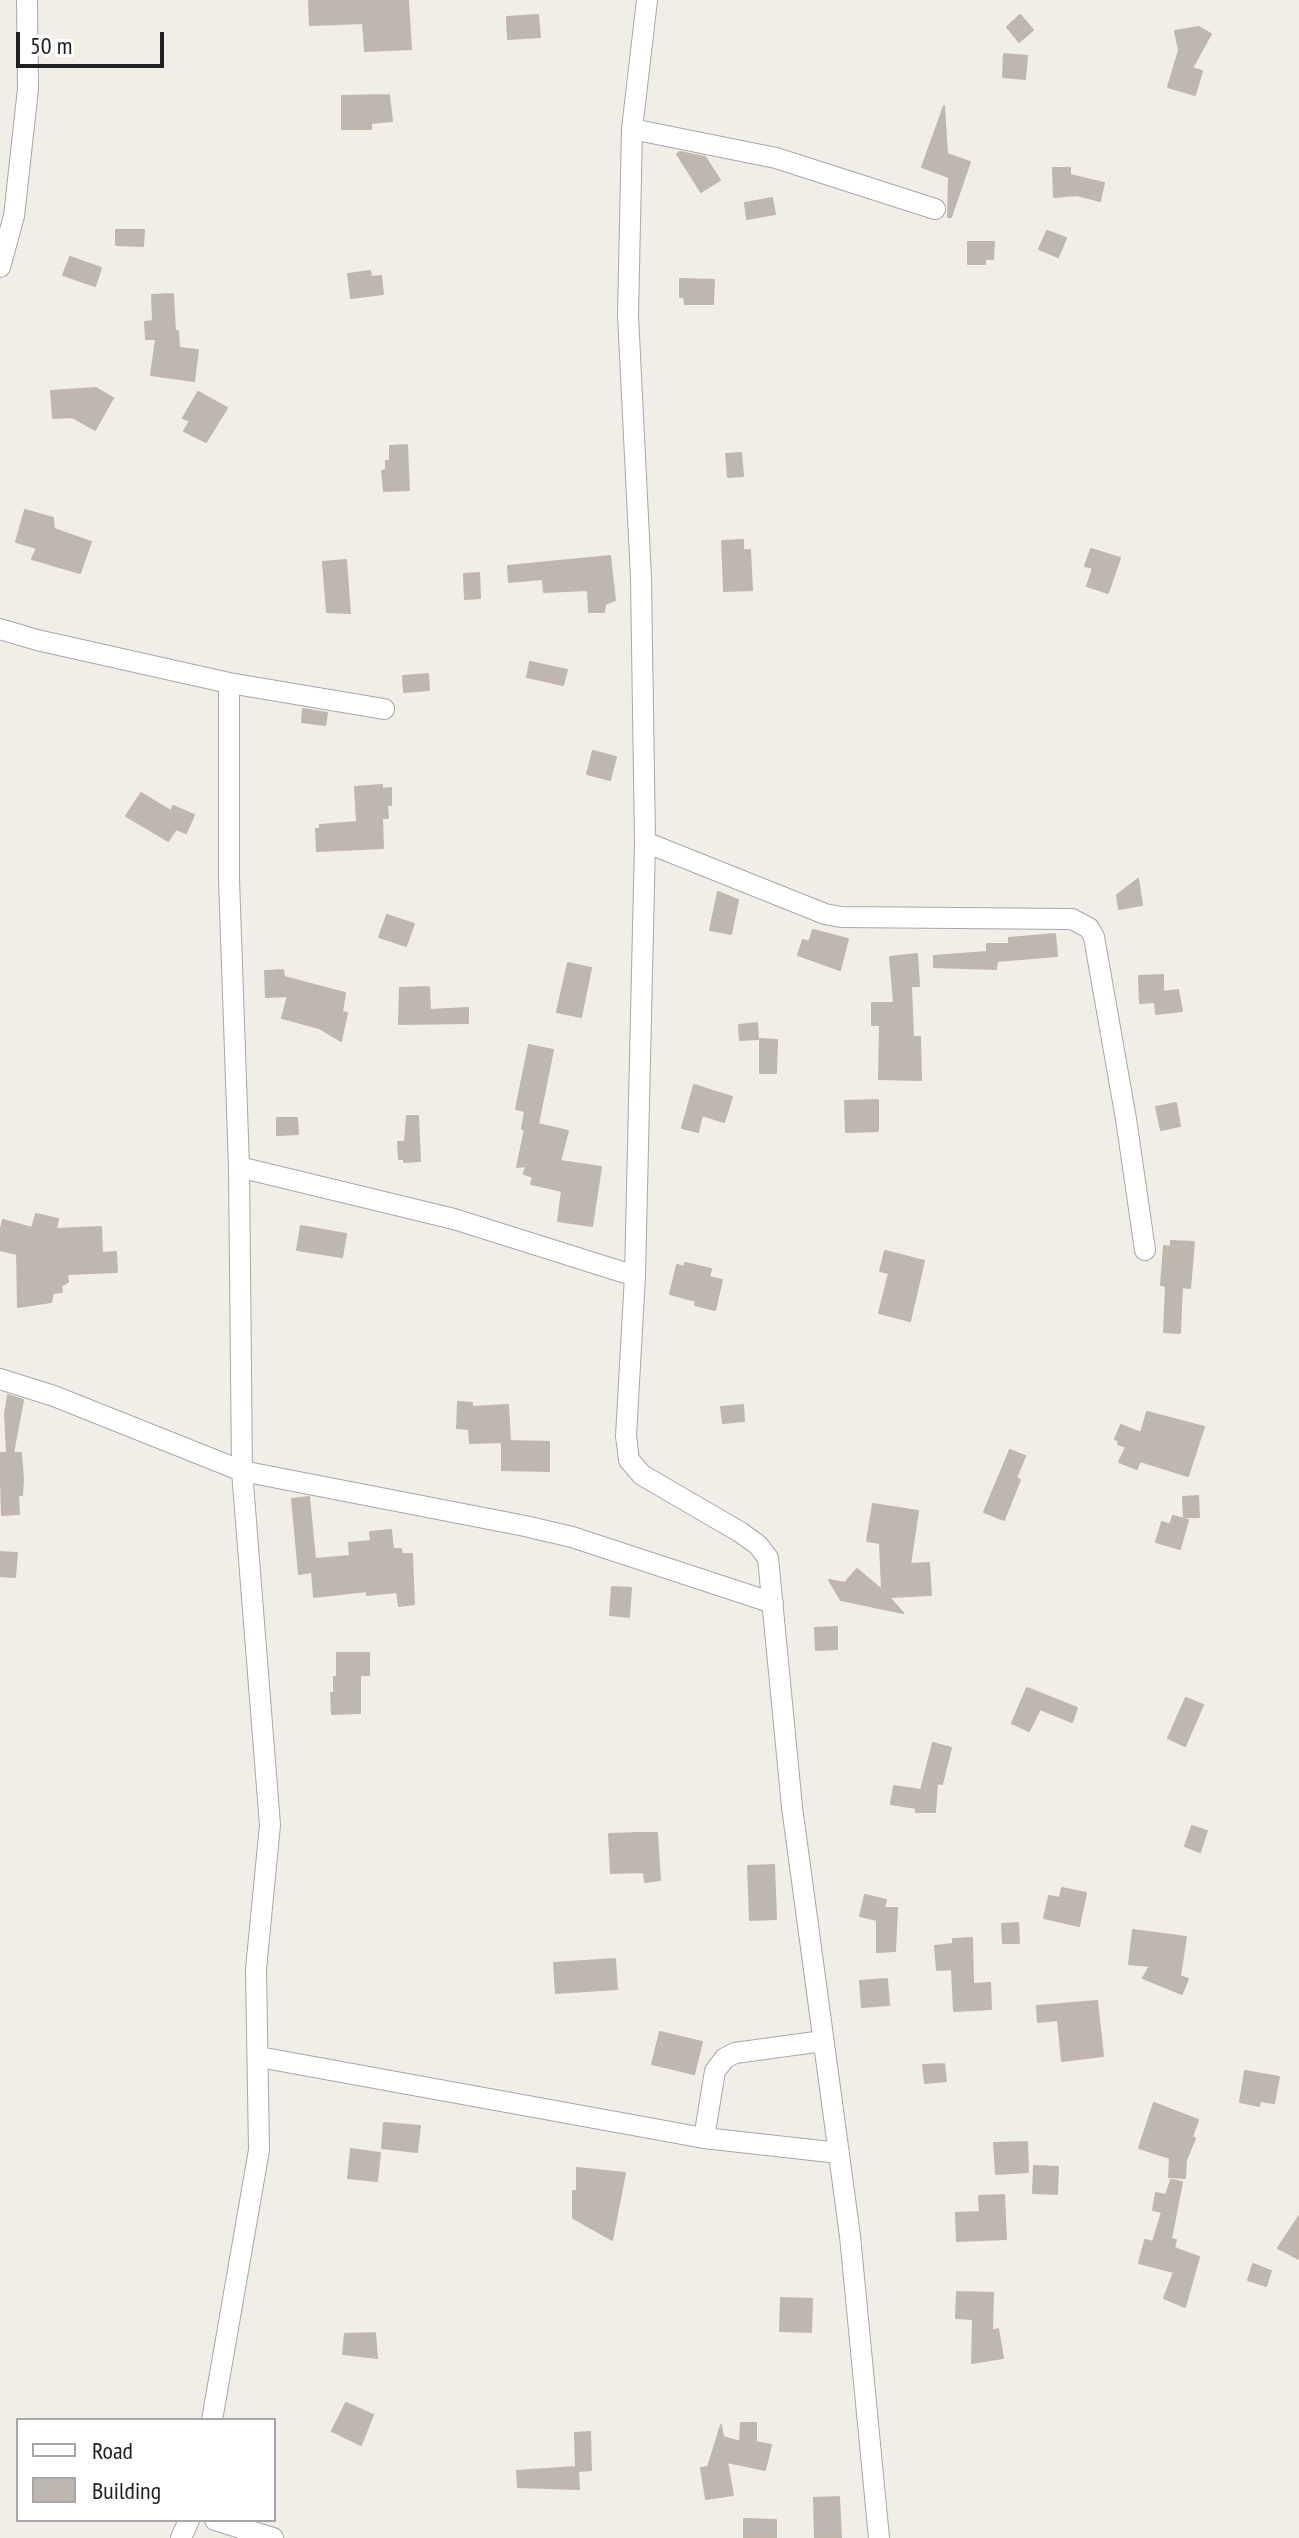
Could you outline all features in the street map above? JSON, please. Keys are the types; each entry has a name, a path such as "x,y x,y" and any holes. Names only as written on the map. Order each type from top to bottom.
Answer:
{"street":[{"path":"0,267 14,216 28,89 27,0"},
{"path":"647,0 632,129 628,315 641,578 645,842 635,1276 626,1436 629,1460 642,1475 758,1545 768,1558 792,1807 850,2236 879,2538"},
{"path":"632,129 776,158 935,209"},
{"path":"0,629 229,683 384,709"},
{"path":"212,2418 259,2150 256,1969 270,1825 242,1471 239,1167 229,879 229,683"},
{"path":"645,842 825,914 841,917 1072,919 1089,928 1094,937 1126,1119 1145,1250"},
{"path":"239,1167 454,1219 635,1276"},
{"path":"0,1379 54,1396 242,1471 572,1537 773,1603"},
{"path":"704,2138 715,2071 725,2058 735,2053 823,2041"},
{"path":"259,2057 704,2138 839,2153"},
{"path":"221,2522 273,2538"}],"building":[{"path":"309,0 408,0 411,49 365,51 363,23 310,25"},
{"path":"538,15 540,37 508,39 507,17"},
{"path":"1020,15 1033,30 1019,42 1007,27"},
{"path":"1199,27 1211,34 1192,68 1202,71 1195,95 1168,87 1179,50 1175,31"},
{"path":"1004,54 1027,56 1025,79 1003,77"},
{"path":"389,95 392,121 371,123 371,129 342,129 342,96"},
{"path":"944,106 947,154 970,162 951,217 948,217 949,177 922,167"},
{"path":"677,154 705,157 720,180 701,192"},
{"path":"1053,168 1070,168 1070,175 1104,183 1100,201 1077,195 1054,197"},
{"path":"772,198 775,214 747,219 745,203"},
{"path":"116,230 144,230 143,246 116,245"},
{"path":"1047,231 1066,238 1058,257 1039,249"},
{"path":"968,242 994,242 993,259 985,259 985,264 968,264"},
{"path":"70,257 101,268 95,286 63,275"},
{"path":"370,271 371,277 381,276 383,294 351,298 348,274"},
{"path":"680,279 714,280 713,304 685,304 684,297 680,297"},
{"path":"173,294 179,348 198,350 194,381 151,375 156,339 146,339 145,322 153,321 152,295"},
{"path":"96,388 113,398 95,430 72,417 53,418 51,391"},
{"path":"198,392 227,408 206,442 184,431 190,421 183,418"},
{"path":"407,445 409,490 384,491 382,471 386,470 386,461 390,461 390,446"},
{"path":"741,453 743,476 728,477 726,454"},
{"path":"25,510 53,518 54,529 91,542 80,573 32,559 37,548 16,542"},
{"path":"743,540 743,550 750,550 752,590 724,591 722,541"},
{"path":"1091,549 1120,558 1108,593 1087,586 1093,568 1085,566"},
{"path":"610,556 615,600 605,604 604,612 589,612 588,590 544,592 543,579 509,582 508,566"},
{"path":"346,560 350,613 327,612 323,562"},
{"path":"479,573 480,598 465,599 464,574"},
{"path":"530,662 567,670 563,685 527,677"},
{"path":"428,674 429,690 404,692 403,676"},
{"path":"303,709 327,713 325,725 302,722"},
{"path":"593,751 616,757 610,780 587,774"},
{"path":"382,785 382,789 391,788 388,818 382,818 383,848 317,851 316,829 320,829 320,825 357,822 355,787"},
{"path":"141,793 171,811 173,806 194,815 186,833 176,829 168,841 126,816"},
{"path":"1138,879 1142,905 1119,909 1117,895"},
{"path":"718,892 738,900 731,934 710,930"},
{"path":"387,915 414,924 406,946 379,937"},
{"path":"813,930 848,939 840,970 798,955 803,940 809,942"},
{"path":"1055,934 1057,956 997,961 996,969 934,967 934,956 987,952 987,944 1009,944 1009,938"},
{"path":"917,954 919,986 911,986 913,1037 920,1037 921,1080 879,1079 880,1025 872,1025 872,1003 894,1003 890,957"},
{"path":"568,963 591,968 581,1017 557,1012"},
{"path":"283,970 284,977 345,993 342,1012 347,1013 341,1041 319,1028 282,1018 288,996 266,997 265,971"},
{"path":"1163,975 1163,992 1178,990 1182,1011 1156,1014 1155,1002 1140,1003 1139,976"},
{"path":"429,987 430,1010 468,1008 468,1023 399,1024 400,988"},
{"path":"757,1023 758,1039 740,1040 739,1025"},
{"path":"760,1039 777,1040 776,1073 760,1073"},
{"path":"529,1045 553,1050 538,1124 568,1131 560,1161 601,1167 592,1226 558,1221 562,1191 531,1184 533,1177 524,1174 526,1166 517,1167 525,1129 522,1129 525,1111 516,1109"},
{"path":"694,1085 732,1097 724,1122 702,1115 698,1132 682,1128"},
{"path":"878,1100 878,1131 846,1132 845,1101"},
{"path":"1176,1103 1180,1126 1161,1130 1156,1107"},
{"path":"407,1116 418,1116 420,1161 404,1162 404,1159 399,1159 398,1142 405,1142"},
{"path":"277,1118 297,1118 298,1134 277,1135"},
{"path":"36,1214 58,1219 56,1229 101,1227 102,1253 116,1252 117,1272 67,1274 68,1282 61,1286 62,1292 53,1293 51,1302 18,1307 17,1254 0,1250 0,1232 3,1220 32,1228"},
{"path":"301,1226 346,1234 342,1257 297,1250"},
{"path":"1171,1241 1194,1242 1190,1288 1182,1287 1180,1333 1164,1332 1166,1286 1161,1285 1164,1246 1171,1247"},
{"path":"885,1251 924,1261 910,1321 879,1313 889,1273 880,1271"},
{"path":"685,1263 711,1269 709,1277 722,1280 715,1310 670,1294 677,1265 684,1267"},
{"path":"8,1395 23,1400 13,1453 21,1453 23,1479 22,1495 18,1495 19,1514 2,1515 0,1453 7,1453 5,1414"},
{"path":"458,1402 472,1403 472,1407 508,1405 510,1441 549,1442 549,1471 502,1470 502,1442 470,1443 469,1429 457,1428"},
{"path":"743,1405 744,1421 723,1423 721,1407"},
{"path":"1147,1412 1204,1427 1188,1476 1140,1461 1137,1469 1119,1462 1126,1447 1115,1439 1121,1425 1141,1433"},
{"path":"1010,1450 1025,1456 1016,1478 1020,1480 1004,1520 984,1512"},
{"path":"1198,1496 1199,1517 1184,1517 1183,1497"},
{"path":"309,1497 315,1559 350,1556 349,1543 371,1541 370,1532 391,1530 393,1549 401,1549 402,1554 412,1554 414,1604 399,1606 397,1592 367,1595 367,1591 314,1597 312,1572 299,1574 292,1499"},
{"path":"873,1504 918,1511 910,1564 929,1563 931,1595 889,1597 903,1613 841,1600 829,1580 845,1583 857,1569 882,1590 880,1543 867,1541"},
{"path":"1173,1516 1188,1520 1180,1549 1156,1542 1162,1522 1170,1525"},
{"path":"0,1552 17,1553 15,1577 0,1576"},
{"path":"612,1587 631,1588 629,1617 610,1615"},
{"path":"837,1627 837,1649 816,1650 815,1628"},
{"path":"337,1653 369,1653 369,1675 360,1675 360,1713 332,1714 331,1693 334,1693 334,1677 337,1677"},
{"path":"1027,1688 1077,1708 1072,1722 1040,1709 1029,1731 1012,1723"},
{"path":"1186,1698 1203,1705 1185,1746 1168,1738"},
{"path":"933,1743 951,1748 942,1784 937,1783 935,1812 916,1812 916,1808 891,1804 894,1786 921,1790"},
{"path":"1192,1826 1207,1831 1200,1852 1185,1846"},
{"path":"657,1833 660,1880 645,1882 644,1872 611,1873 609,1834"},
{"path":"774,1865 776,1919 750,1920 748,1866"},
{"path":"1062,1888 1086,1893 1079,1926 1044,1918 1049,1896 1060,1898"},
{"path":"865,1895 886,1900 884,1908 897,1908 895,1951 877,1952 877,1920 860,1916"},
{"path":"1018,1923 1019,1943 1003,1943 1002,1924"},
{"path":"1133,1930 1186,1937 1180,1976 1188,1979 1182,1994 1143,1978 1150,1966 1129,1964"},
{"path":"972,1938 973,1984 990,1983 991,2009 954,2011 952,1969 937,1970 935,1946 953,1944 953,1939"},
{"path":"615,1959 617,1989 556,1993 554,1963"},
{"path":"887,1979 889,2005 862,2007 860,1981"},
{"path":"1097,2001 1103,2056 1062,2061 1058,2020 1038,2022 1037,2006"},
{"path":"660,2032 702,2042 694,2074 652,2064"},
{"path":"944,2064 946,2081 925,2083 923,2065"},
{"path":"1245,2071 1279,2077 1274,2103 1260,2101 1259,2106 1240,2102"},
{"path":"1154,2103 1198,2120 1186,2160 1185,2178 1169,2177 1170,2158 1139,2148"},
{"path":"384,2123 420,2126 417,2152 382,2148"},
{"path":"1027,2142 1028,2172 996,2174 994,2143"},
{"path":"351,2149 380,2153 377,2181 348,2178"},
{"path":"1034,2166 1058,2167 1057,2194 1033,2193"},
{"path":"577,2168 625,2173 612,2240 573,2218"},
{"path":"1171,2180 1182,2182 1171,2239 1176,2240 1174,2248 1199,2257 1185,2307 1164,2298 1174,2272 1139,2263 1145,2240 1153,2242 1162,2212 1153,2210 1156,2193 1166,2195"},
{"path":"1004,2195 1006,2239 957,2241 956,2213 980,2212 979,2196"},
{"path":"1299,2216 1299,2259 1278,2248"},
{"path":"1253,2264 1271,2271 1266,2286 1248,2280"},
{"path":"957,2292 993,2293 992,2331 998,2329 1003,2358 972,2363 973,2319 956,2318"},
{"path":"781,2298 812,2299 811,2332 780,2331"},
{"path":"375,2333 377,2358 343,2354 345,2334"},
{"path":"346,2403 373,2415 361,2445 332,2431"},
{"path":"741,2423 756,2423 756,2442 771,2445 765,2470 727,2462 733,2495 706,2499 701,2468 708,2467 721,2425 723,2437 740,2442"},
{"path":"590,2432 591,2470 578,2471 579,2489 518,2487 517,2471 576,2467 575,2433"},
{"path":"839,2497 841,2538 815,2538 814,2498"},
{"path":"744,2519 776,2520 776,2538 744,2538"}]}
